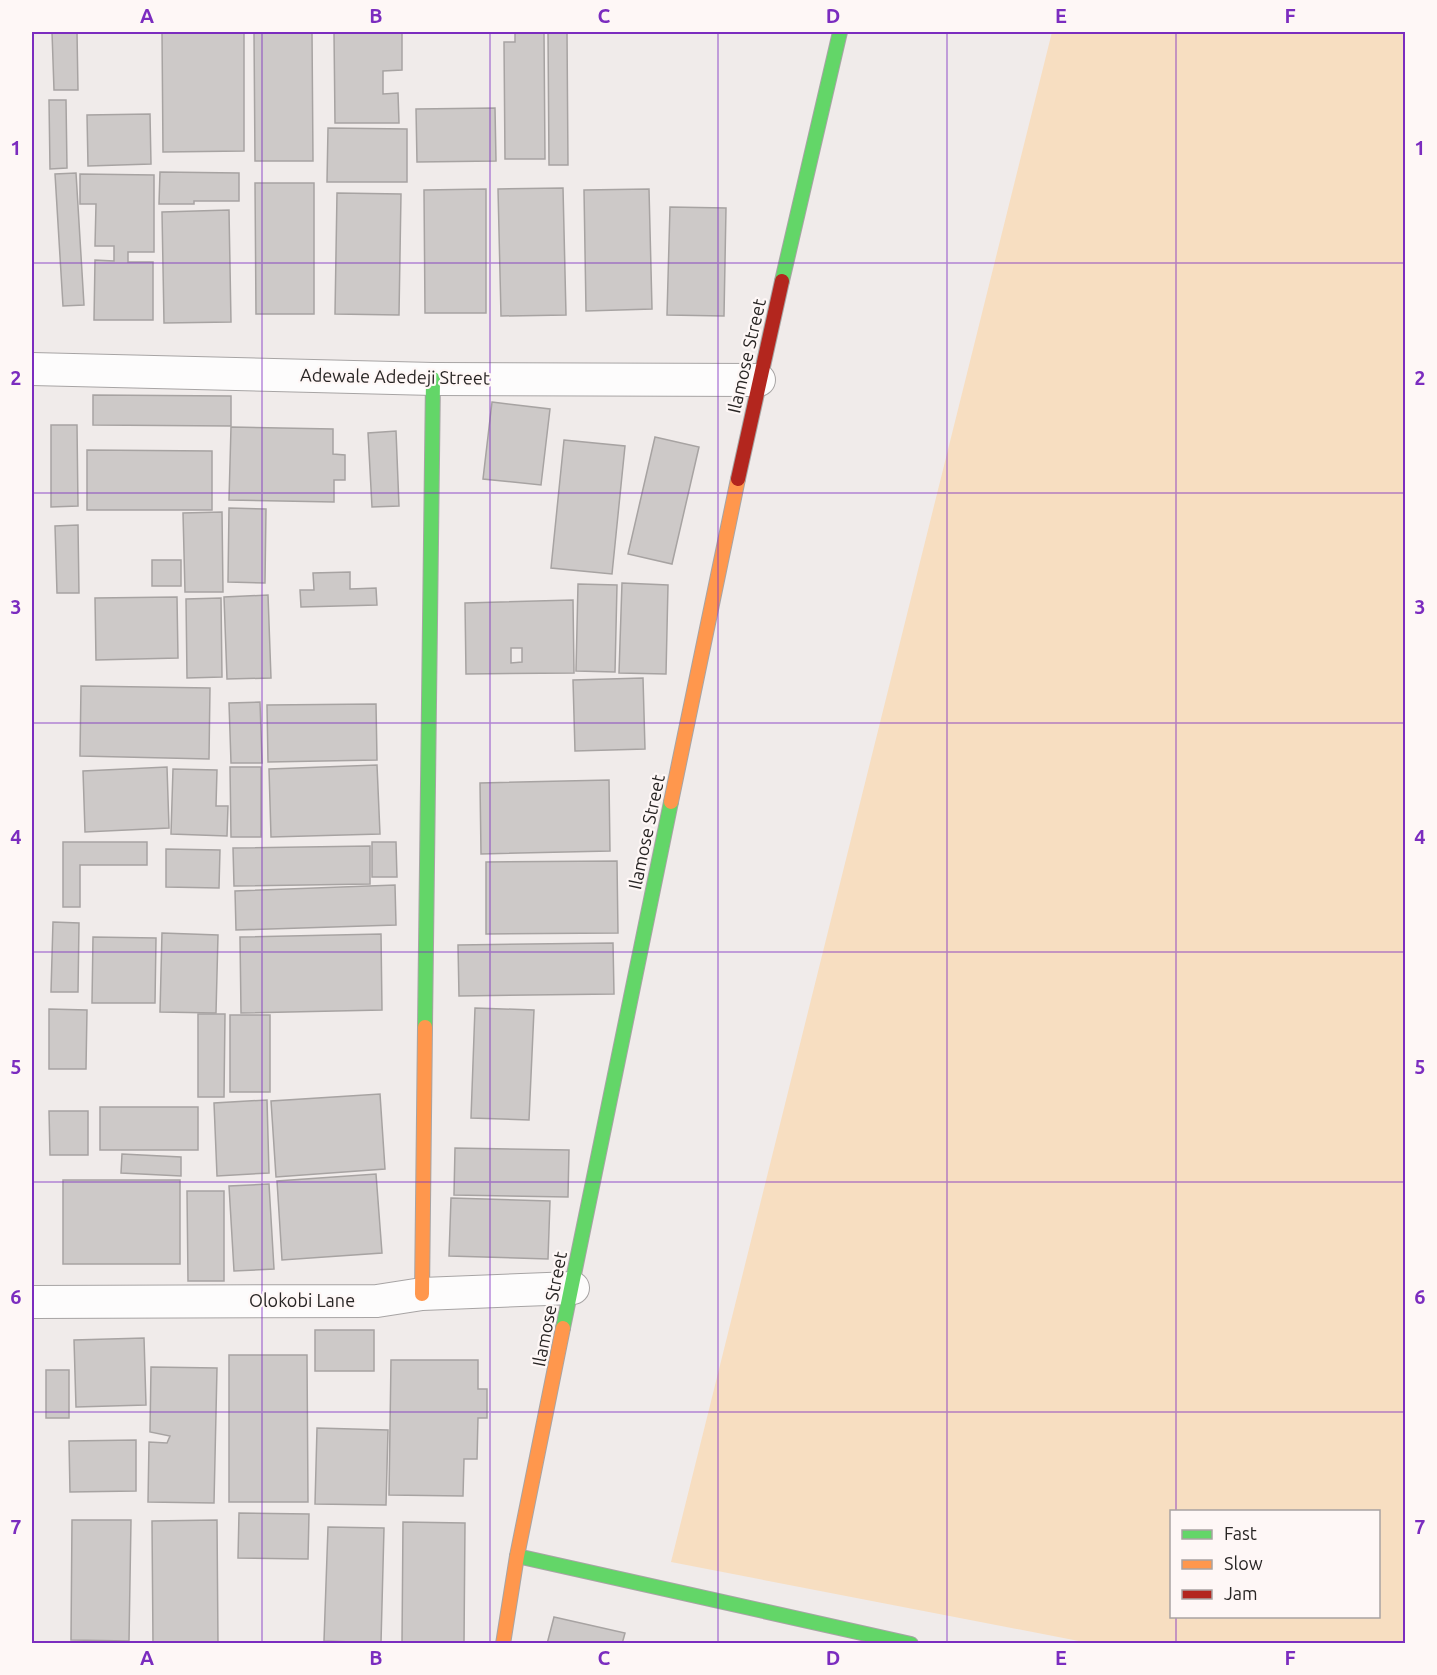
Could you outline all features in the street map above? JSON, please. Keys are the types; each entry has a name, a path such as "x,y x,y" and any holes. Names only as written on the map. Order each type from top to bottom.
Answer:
{"street":[{"name":"Ilamose Street","path":"503,1644 517,1556 759,380 840,32"},
{"name":"Adewale Adedeji Street","path":"32,369 432,379 759,380"},
{"path":"423,1294 432,379"},
{"name":"Olokobi Lane","path":"32,1302 377,1300 423,1294 573,1288"},
{"path":"517,1556 911,1644"}],"shaded area":[{"path":"1052,32 1405,32 1405,1643 1089,1643 671,1562"}],"building":[{"path":"52,32 77,32 78,90 54,90"},
{"path":"162,32 244,32 244,151 163,152"},
{"path":"254,32 312,32 313,161 255,161"},
{"path":"334,32 402,32 402,70 383,71 383,94 398,93 399,123 335,123"},
{"path":"515,32 544,32 545,159 505,159 504,42 515,42"},
{"path":"548,32 567,32 568,165 549,165"},
{"path":"49,100 66,100 67,168 50,169"},
{"path":"495,108 496,161 417,162 416,109"},
{"path":"150,114 151,164 88,166 87,115"},
{"path":"328,128 407,129 407,182 327,182"},
{"path":"160,172 239,173 239,201 159,204"},
{"path":"76,173 84,305 63,306 55,174"},
{"path":"80,174 154,175 154,252 128,252 128,262 153,262 153,320 94,320 95,260 114,261 114,246 95,246 96,204 80,204"},
{"path":"255,183 314,183 314,314 256,314"},
{"path":"563,188 566,315 501,316 498,189"},
{"path":"486,189 486,313 425,313 424,190"},
{"path":"649,189 652,309 586,311 584,190"},
{"path":"337,193 401,194 399,315 335,314"},
{"path":"670,207 726,208 724,316 667,315"},
{"path":"229,210 231,322 164,323 162,212"},
{"path":"93,395 231,396 231,426 93,425"},
{"path":"492,402 550,409 541,485 483,479"},
{"path":"51,425 77,425 78,506 51,507"},
{"path":"231,427 333,429 333,454 345,455 345,480 334,480 334,502 229,500"},
{"path":"396,431 399,506 372,507 368,433"},
{"path":"655,437 699,447 672,564 628,554"},
{"path":"564,440 625,446 612,574 551,568"},
{"path":"87,450 212,451 212,510 87,510"},
{"path":"229,508 266,509 265,583 228,582"},
{"path":"222,512 223,592 185,592 183,513"},
{"path":"78,525 79,593 57,593 55,526"},
{"path":"152,560 181,560 181,586 152,586"},
{"path":"350,572 350,589 376,588 377,605 301,607 300,590 314,590 313,573"},
{"path":"622,583 668,585 666,674 619,673"},
{"path":"578,584 617,585 615,672 576,671"},
{"path":"268,595 271,678 227,679 224,597"},
{"path":"177,597 178,658 96,660 95,598"},
{"path":"221,598 222,677 187,678 186,599"},
{"path":"573,600 574,673 466,674 465,603","holes":["511,648 522,648 522,662 511,663"]},
{"path":"643,678 645,749 575,751 573,680"},
{"path":"81,686 210,688 209,759 80,756"},
{"path":"260,702 262,763 231,763 229,703"},
{"path":"376,704 377,760 268,762 267,705"},
{"path":"377,765 380,834 271,837 269,769"},
{"path":"167,767 169,828 85,832 83,771"},
{"path":"230,767 261,767 261,837 231,837"},
{"path":"173,769 217,770 216,806 228,806 227,836 171,834"},
{"path":"609,780 610,851 481,854 480,783"},
{"path":"63,842 147,842 147,865 80,865 80,907 63,907"},
{"path":"372,842 396,842 397,877 372,877"},
{"path":"370,846 370,884 234,886 233,848"},
{"path":"166,849 220,850 219,888 166,887"},
{"path":"617,861 618,933 486,934 486,862"},
{"path":"395,885 396,925 236,930 235,891"},
{"path":"53,922 79,923 78,992 51,992"},
{"path":"162,933 218,935 216,1013 160,1012"},
{"path":"381,934 382,1010 241,1013 240,937"},
{"path":"93,937 156,938 155,1003 92,1003"},
{"path":"613,943 614,994 459,996 458,945"},
{"path":"475,1008 534,1010 529,1120 471,1118"},
{"path":"49,1009 87,1010 86,1069 49,1069"},
{"path":"198,1014 225,1014 224,1097 198,1097"},
{"path":"230,1015 270,1015 270,1092 230,1092"},
{"path":"380,1094 385,1169 276,1177 271,1101"},
{"path":"267,1100 269,1173 217,1176 214,1103"},
{"path":"100,1107 198,1107 198,1150 100,1150"},
{"path":"49,1111 88,1111 88,1155 50,1155"},
{"path":"455,1148 569,1150 568,1197 454,1195"},
{"path":"122,1154 181,1157 181,1176 121,1173"},
{"path":"376,1174 382,1253 282,1260 277,1181"},
{"path":"63,1180 180,1180 180,1264 63,1264"},
{"path":"269,1184 274,1269 234,1271 229,1186"},
{"path":"187,1191 224,1191 224,1281 188,1281"},
{"path":"451,1198 550,1201 548,1259 449,1256"},
{"path":"315,1330 374,1330 374,1371 315,1371"},
{"path":"144,1338 146,1405 76,1407 74,1340"},
{"path":"229,1355 307,1355 308,1502 229,1502"},
{"path":"391,1360 478,1360 478,1389 487,1389 487,1418 478,1418 477,1459 464,1459 463,1496 389,1495"},
{"path":"151,1367 217,1368 214,1503 148,1502 149,1442 167,1443 170,1436 150,1432"},
{"path":"46,1370 69,1370 69,1418 46,1418"},
{"path":"317,1428 388,1430 386,1505 315,1504"},
{"path":"136,1440 136,1491 70,1492 69,1441"},
{"path":"239,1513 309,1514 308,1559 238,1558"},
{"path":"72,1520 131,1520 129,1641 71,1640"},
{"path":"217,1520 218,1644 153,1644 152,1521"},
{"path":"403,1522 465,1523 464,1644 402,1644"},
{"path":"328,1527 384,1528 381,1643 324,1641"},
{"path":"554,1617 625,1633 622,1644 547,1644"}],"traffic: fast":[{"path":"782,281 840,32"},
{"path":"425,1027 433,379"},
{"path":"563,1328 671,802"},
{"path":"517,1556 911,1644"}],"traffic: slow":[{"path":"671,802 738,479"},
{"path":"422,1294 425,1027"},
{"path":"503,1644 517,1556 563,1328"}],"traffic: jam":[{"path":"738,479 782,281"}]}
